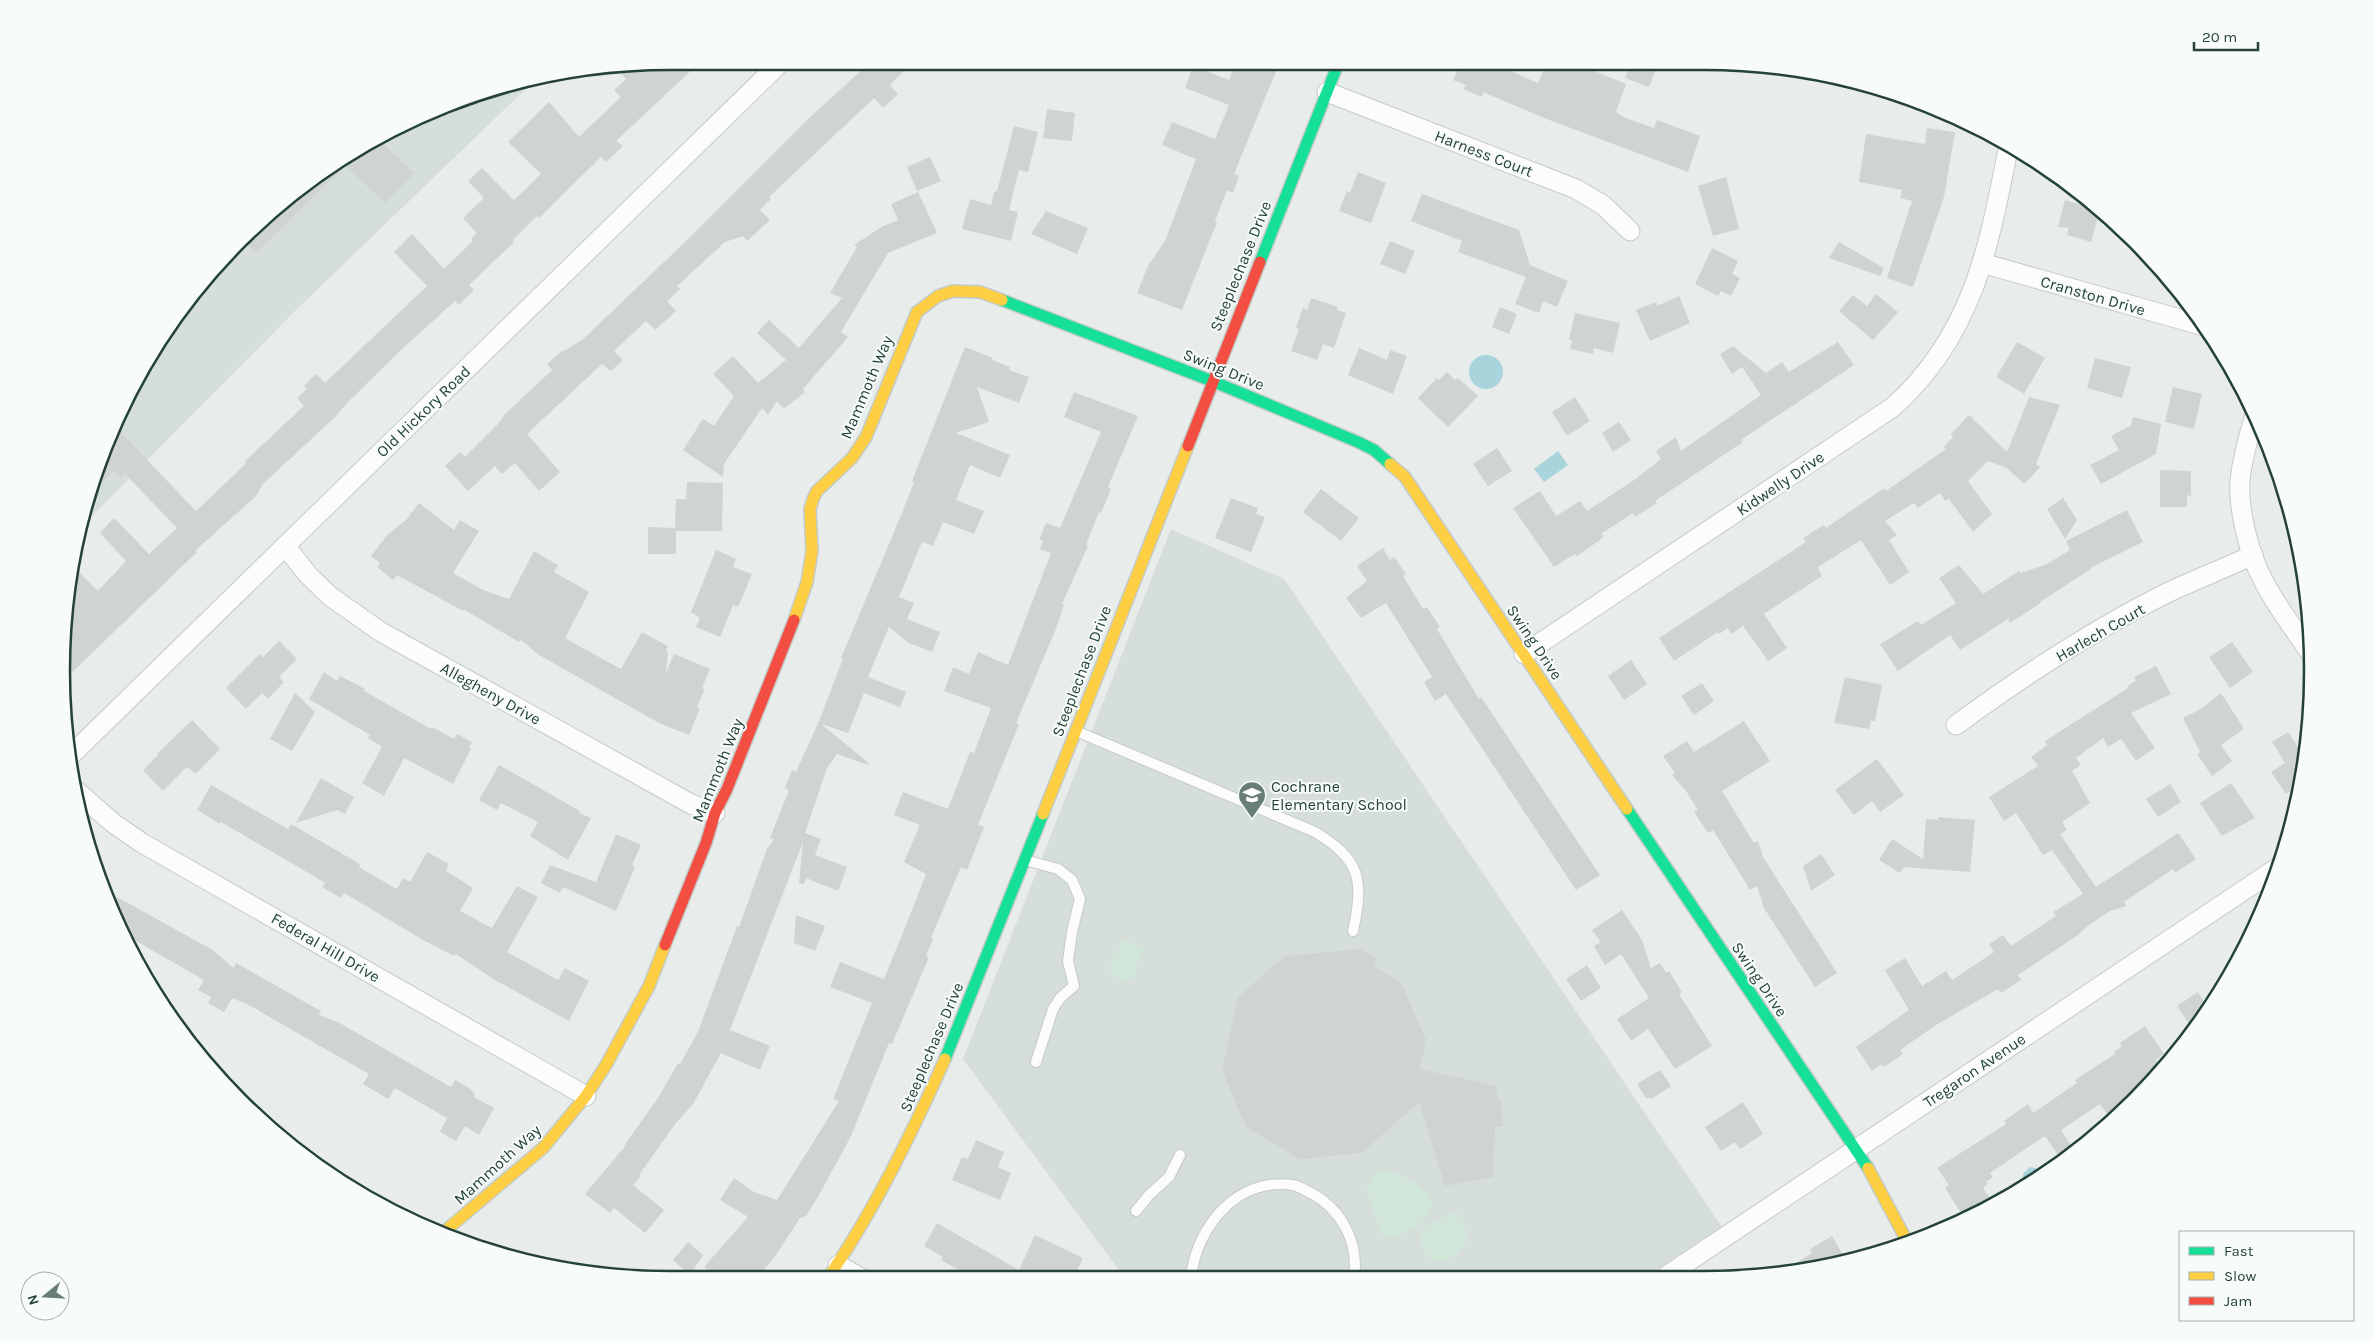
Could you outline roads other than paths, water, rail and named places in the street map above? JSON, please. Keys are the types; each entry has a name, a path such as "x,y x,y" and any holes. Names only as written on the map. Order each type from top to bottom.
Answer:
{"street":[{"name":"Old Hickory Road","path":"75,751 773,70"},
{"name":"Steeplechase Drive","path":"833,1271 877,1202 909,1141 964,1014 1336,70"},
{"name":"Harness Court","path":"1327,92 1576,189 1603,204 1630,231"},
{"name":"Kidwelly Drive","path":"1524,654 1893,407 1924,376 1941,354 1964,313 1982,263 1996,212 2007,152"},
{"name":"Cranston Drive","path":"1982,263 2193,323"},
{"name":"Swing Drive","path":"949,290 962,288 980,292 1212,381 1358,442 1374,450 1405,477 1855,1150 1884,1195 1905,1236"},
{"name":"Mammoth Way","path":"449,1228 543,1148 586,1096 606,1065 649,986 706,843 715,813 734,771 799,608 807,582 812,551 810,509 813,499 817,492 852,458 866,437 918,312 927,302 949,290"},
{"path":"2252,427 2243,459 2240,482 2240,506 2253,555 2263,580 2303,642"},
{"name":"Allegheny Drive","path":"285,546 309,576 331,597 381,632 691,804 715,813"},
{"name":"Harlech Court","path":"1956,725 1998,694 2103,628 2169,592 2253,555"},
{"name":"Federal Hill Drive","path":"84,798 113,823 142,843 586,1096"},
{"name":"Tregaron Avenue","path":"1674,1271 2268,874"}],"lane":[{"path":"1075,731 1315,832 1331,842 1348,859 1358,878 1359,902 1353,931"},
{"path":"1024,860 1058,869 1072,880 1080,899 1072,932 1068,962 1074,986 1060,998 1053,1009 1036,1062"},
{"path":"1136,1211 1150,1194 1169,1177 1180,1155"},
{"path":"1192,1271 1193,1256 1203,1234 1218,1213 1238,1196 1262,1186 1295,1185 1322,1199 1342,1221 1354,1246 1354,1271"}],"water":[{"path":"1486,355 1493,356 1498,360 1502,365 1502,379 1498,384 1493,388 1486,389 1479,388 1474,384 1470,379 1469,372 1470,365 1474,360 1479,356"},
{"path":"1558,451 1568,465 1544,482 1534,469"},
{"path":"2030,1167 2038,1169 2024,1178 2023,1174"}],"place":[{"name":"Cochrane Elementary School","path":"1252,819"}]}
